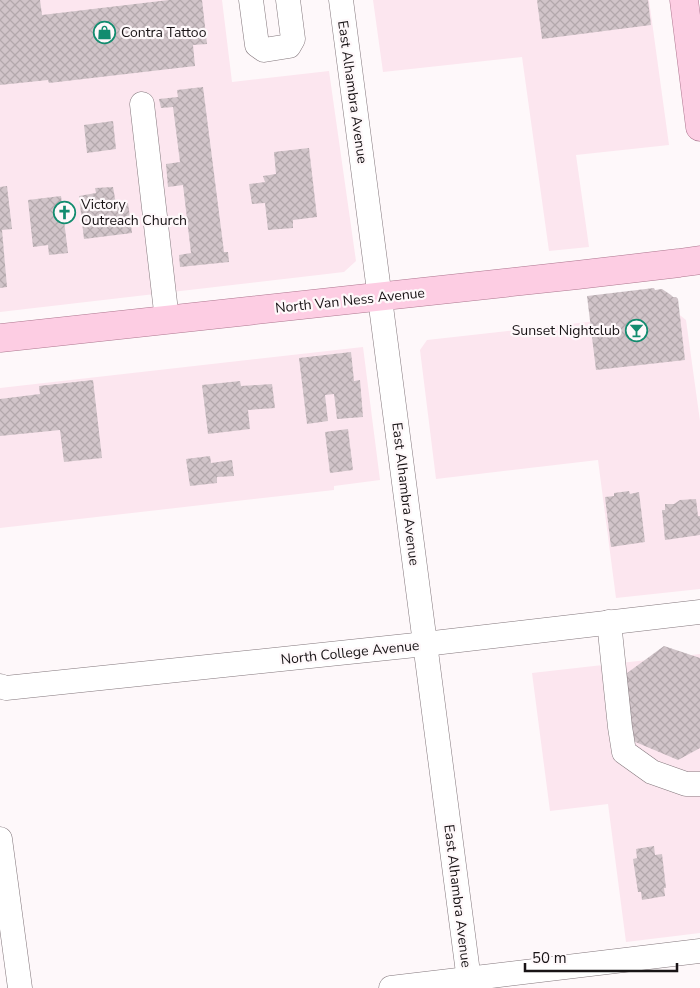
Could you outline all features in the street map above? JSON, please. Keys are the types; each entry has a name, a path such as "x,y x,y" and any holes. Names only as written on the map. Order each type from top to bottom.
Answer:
{"main road":[{"path":"684,0 696,63 700,127"},
{"name":"North Van Ness Avenue","path":"0,338 577,276 700,260"}],"street":[{"path":"251,0 256,45 264,50 289,46 293,39 288,0"},
{"name":"East Alhambra Avenue","path":"341,0 470,983"},
{"path":"142,104 167,320"},
{"name":"North College Avenue","path":"0,686 6,688 425,644 700,612"},
{"path":"609,622 624,752 652,772 686,784 700,784"},
{"path":"0,839 20,988"},
{"path":"391,988 470,983 700,951"}],"shaded area":[{"path":"0,0 222,0 232,82 329,71 356,261 344,272 0,312"},
{"path":"373,0 649,0 669,145 576,155 589,247 549,251 522,57 383,72"},
{"path":"676,312 686,320 700,421 700,589 616,598 598,460 436,479 420,350 427,340"},
{"path":"363,347 380,480 334,486 334,490 0,528 0,388"},
{"path":"700,654 700,933 626,942 608,804 550,811 532,673"}],"building":[{"path":"0,0 40,0 42,15 169,0 202,0 207,44 193,45 195,66 49,83 48,80 0,85"},
{"path":"537,0 648,0 651,25 542,39"},
{"path":"203,87 224,252 228,252 229,262 180,267 179,255 191,253 183,185 168,187 166,164 180,162 173,107 161,108 159,99 178,97 177,90"},
{"path":"113,121 116,149 87,153 84,125"},
{"path":"309,148 317,217 293,220 293,228 268,230 265,203 252,204 249,184 265,182 263,176 276,174 274,152"},
{"path":"7,186 12,229 2,230 7,287 0,288 0,187"},
{"path":"113,187 116,204 128,203 132,233 84,239 79,196 96,193 95,188"},
{"path":"61,196 68,253 49,255 48,245 33,247 28,200"},
{"name":"Sunset Nightclub","path":"654,288 655,290 662,289 678,299 685,360 596,370 587,296"},
{"path":"351,352 354,381 360,380 363,417 337,419 334,394 325,395 328,421 307,424 299,358"},
{"path":"93,380 102,458 64,462 60,430 0,436 0,399 40,394 39,386"},
{"path":"240,381 241,386 272,384 275,408 248,410 250,429 208,434 202,385"},
{"path":"348,429 353,470 330,473 325,432"},
{"path":"210,456 211,463 232,460 234,476 217,477 217,483 190,486 186,459"},
{"path":"629,491 630,494 639,492 645,542 611,547 605,497 614,496 614,493"},
{"path":"696,499 698,516 700,516 700,535 665,540 662,510 665,510 665,504 674,504 680,500"},
{"path":"664,646 700,658 700,748 678,760 626,738 619,679"},
{"path":"654,846 655,855 662,854 666,888 664,888 665,896 642,900 641,892 638,892 633,859 637,858 636,849"}],"place":[{"name":"Contra Tattoo","path":"105,32"},
{"name":"Victory Outreach Church","path":"65,212"},
{"name":"Sunset Nightclub","path":"636,330"}]}
